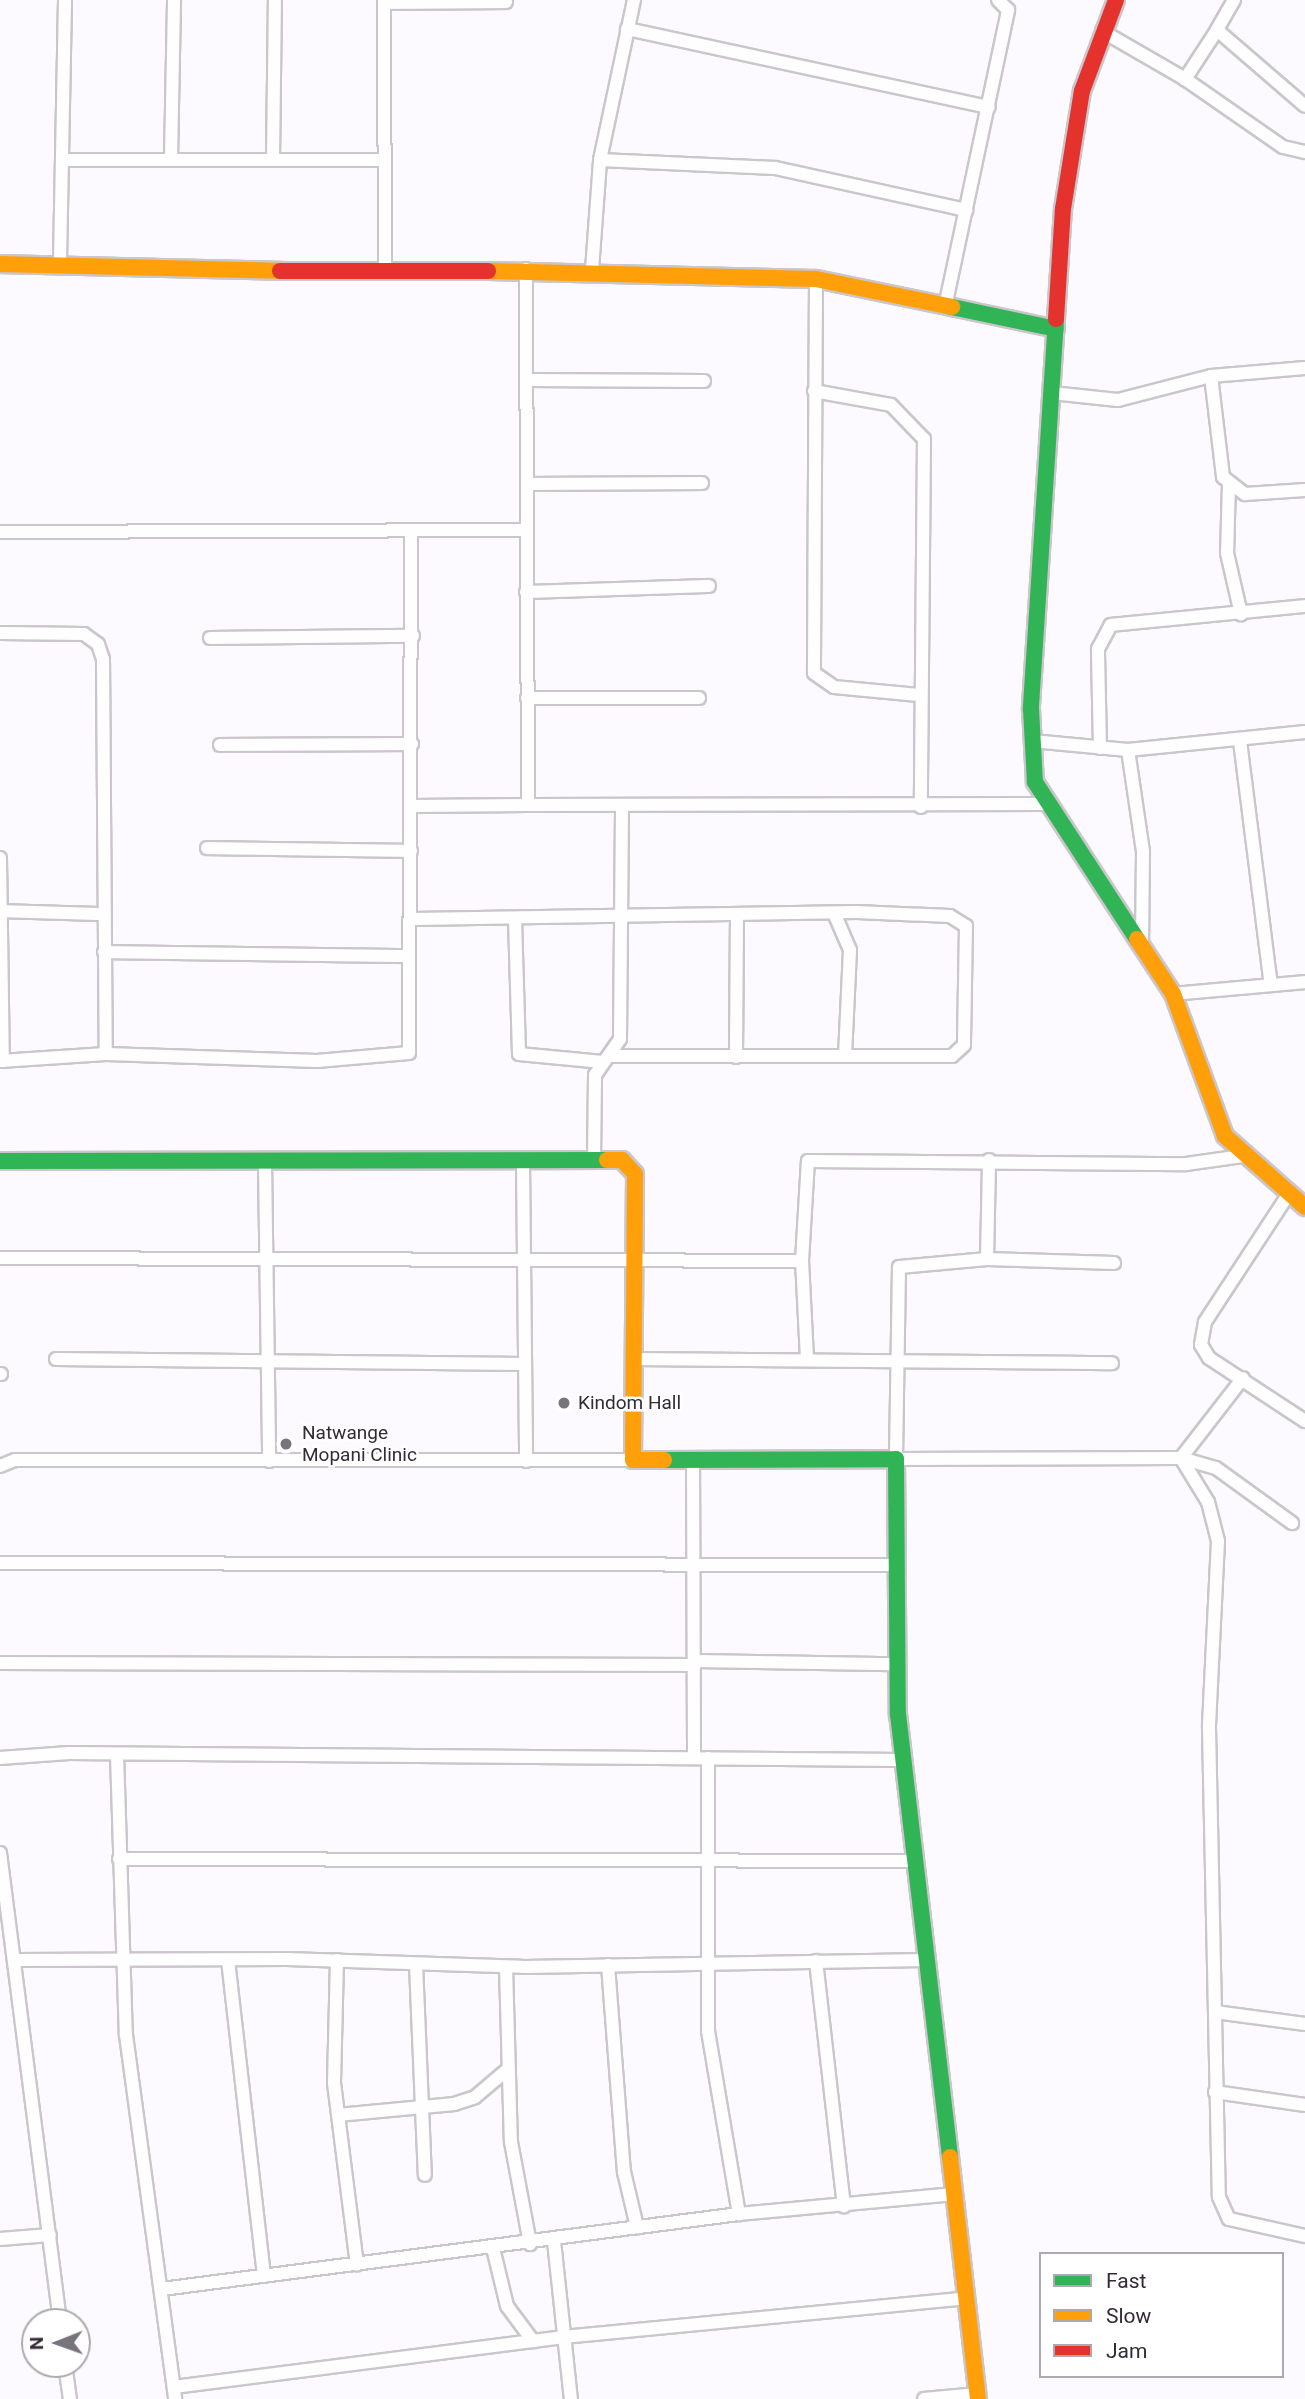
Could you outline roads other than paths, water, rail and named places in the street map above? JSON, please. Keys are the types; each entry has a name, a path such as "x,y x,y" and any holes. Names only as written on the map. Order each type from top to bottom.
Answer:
{"street":[{"path":"60,261 65,0"},
{"path":"171,159 174,0"},
{"path":"273,159 275,0"},
{"path":"592,270 600,160 634,0"},
{"path":"945,307 989,107 1007,10 998,0"},
{"path":"1116,0 1102,31 1070,140 1032,741 1035,782 1044,804 1173,994 1225,1136 1242,1156 1305,1206"},
{"path":"1185,79 1234,0"},
{"path":"386,268 384,2 506,2"},
{"path":"627,29 989,107"},
{"path":"1217,30 1280,78 1305,106"},
{"path":"1102,31 1185,79 1283,147 1305,152"},
{"path":"62,160 385,160"},
{"path":"600,160 775,168 966,209"},
{"path":"0,264 60,261 304,272 386,268 592,270 816,279 1056,329"},
{"path":"526,269 528,805"},
{"path":"816,279 814,673 834,687 919,695"},
{"path":"1052,393 1118,400 1211,376 1305,368"},
{"path":"1211,376 1217,459 1229,483 1227,553 1241,614"},
{"path":"527,380 704,381"},
{"path":"814,391 891,405 924,439 919,695 921,807"},
{"path":"527,484 702,483"},
{"path":"1229,483 1245,494 1305,490"},
{"path":"0,532 527,530"},
{"path":"0,858 1,1061 106,1054 403,1058 411,1044 409,956 413,919 411,531"},
{"path":"526,592 709,586"},
{"path":"1100,748 1098,649 1111,625 1305,606"},
{"path":"0,633 84,635 98,644 101,914 106,1054"},
{"path":"210,638 413,636"},
{"path":"527,698 699,698"},
{"path":"1032,741 1128,750 1240,741 1305,732"},
{"path":"1240,741 1271,985"},
{"path":"220,745 412,744"},
{"path":"1128,750 1143,851 1142,949"},
{"path":"413,806 921,807 1044,804"},
{"path":"594,1159 595,1075 620,1040 622,806"},
{"path":"207,848 411,851"},
{"path":"1,911 101,914"},
{"path":"413,919 834,913 950,915 966,926 962,1052 606,1059 520,1054 515,919"},
{"path":"834,913 850,950 845,1055"},
{"path":"736,1057 737,916"},
{"path":"104,952 409,956"},
{"path":"1173,994 1305,982"},
{"path":"807,1359 802,1261 808,1161 989,1160 1186,1164 1242,1156"},
{"path":"0,1161 523,1162 594,1159 632,1166 633,1460"},
{"path":"987,1259 989,1160"},
{"path":"265,1162 268,1461"},
{"path":"523,1162 526,1461"},
{"path":"1288,1195 1201,1333 1203,1354 1305,1421"},
{"path":"0,1258 268,1262 802,1261"},
{"path":"924,2399 978,2396 925,1961 895,1664 899,1267 987,1259 1114,1263"},
{"path":"56,1359 524,1364"},
{"path":"632,1359 1112,1363"},
{"path":"1181,1458 1243,1378"},
{"path":"1181,1458 1208,1502 1217,1541 1209,1717 1216,2012 1215,2092 1224,2216 1305,2236"},
{"path":"0,1466 15,1460 1181,1458 1216,1468 1292,1523"},
{"path":"694,1459 694,1757"},
{"path":"0,1563 692,1562 895,1565"},
{"path":"0,1663 895,1664"},
{"path":"0,1758 117,1754 903,1760"},
{"path":"117,1754 121,1961 174,2393 564,2337 967,2298"},
{"path":"708,1758 708,2031 739,2214"},
{"path":"0,1853 16,1960 58,2308"},
{"path":"118,1859 915,1861"},
{"path":"228,1959 264,2276"},
{"path":"16,1960 337,1960 506,1966 925,1961"},
{"path":"337,1960 338,2115 357,2264"},
{"path":"816,1961 844,2206"},
{"path":"416,1964 425,2175"},
{"path":"608,1965 624,2172 637,2227"},
{"path":"506,1966 511,2142 530,2244"},
{"path":"1216,2012 1305,2024"},
{"path":"338,2115 422,2108 475,2097 507,2070"},
{"path":"1215,2092 1305,2105"},
{"path":"162,2289 554,2241 739,2214 954,2194"},
{"path":"0,2239 50,2235"},
{"path":"554,2241 571,2399"},
{"path":"493,2248 507,2306 533,2341"},
{"path":"67,2378 70,2399"}],"place":[{"name":"Kindom Hall","path":"564,1403"},
{"name":"Natwange Mopani Clinic","path":"286,1444"}]}
